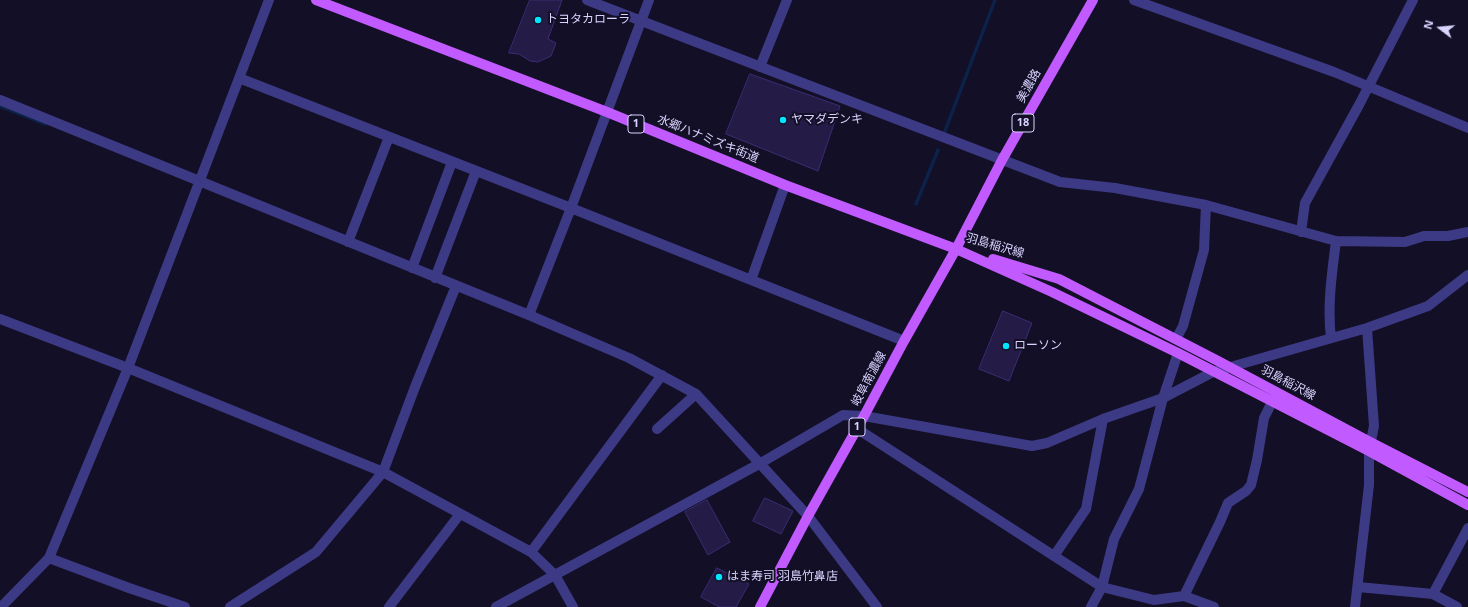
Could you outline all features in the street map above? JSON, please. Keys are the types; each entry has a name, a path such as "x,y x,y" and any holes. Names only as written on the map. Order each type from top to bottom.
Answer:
{"main road":[{"name":"水郷ハナミズキ街道","path":"316,0 607,112 785,185 956,249"},
{"name":"美濃路","path":"956,249 1002,160 1093,0"},
{"name":"羽島稲沢線","path":"956,249 1060,279 1229,367 1468,505"},
{"name":"羽島稲沢線","path":"956,249 1052,292 1178,353 1272,402 1468,492"},
{"name":"岐阜南濃線","path":"760,607 856,428 956,249"}],"street":[{"path":"1,607 49,558 128,368 268,0"},
{"path":"586,0 1060,182 1115,188 1206,205 1336,241 1405,242 1424,236 1448,236 1468,232"},
{"path":"529,315 649,0"},
{"path":"760,67 787,0"},
{"path":"1134,0 1334,72 1468,128"},
{"path":"1301,232 1305,203 1359,105 1413,0"},
{"path":"239,78 571,208 904,341"},
{"path":"0,100 529,315 629,358 696,394 808,516 877,607"},
{"path":"348,242 389,137"},
{"path":"412,268 452,162"},
{"path":"435,278 476,171"},
{"path":"751,280 785,185"},
{"path":"1176,339 1183,326 1204,250 1206,205"},
{"path":"1331,338 1329,323 1331,280 1336,241"},
{"path":"496,607 759,464 843,415 864,416 1032,446 1048,443 1104,419 1163,398 1213,372 1367,328 1428,306 1468,276"},
{"path":"230,607 316,552 383,472 415,387 456,286"},
{"path":"0,319 128,368 383,472 531,552 555,575 573,607"},
{"path":"1355,607 1369,485 1369,447 1374,426 1367,328"},
{"path":"1091,607 1102,587 1114,539 1139,489 1163,398 1178,353"},
{"path":"531,552 662,375"},
{"path":"657,429 696,394"},
{"path":"1184,596 1228,503 1246,492 1251,485 1264,418 1272,402"},
{"path":"1054,556 1086,509 1104,419"},
{"path":"856,428 1102,587 1154,600 1184,596 1214,607"},
{"path":"390,607 460,514"},
{"path":"1433,594 1468,528"},
{"path":"49,558 185,607"},
{"path":"1358,587 1433,594 1457,607"}],"building":[{"name":"トヨタカローラ","path":"530,0 562,0 548,39 556,43 551,56 538,62 530,61 519,54 509,53"},
{"name":"ヤマダデンキ","path":"750,74 840,106 818,171 726,134"},
{"name":"ローソン","path":"1003,311 1032,323 1009,381 979,369"},
{"path":"765,498 793,511 781,534 753,521"},
{"path":"707,500 730,542 708,555 685,512"},
{"path":"717,568 749,584 736,607 719,607 701,597"}],"waterway":[{"path":"945,131 995,0"},
{"path":"0,106 45,124"},
{"path":"916,204 938,150"}],"place":[{"name":"トヨタカローラ","path":"538,20"},
{"name":"ヤマダデンキ","path":"783,120"},
{"name":"ローソン","path":"1006,346"},
{"name":"はま寿司 羽島竹鼻店","path":"719,577"}]}
